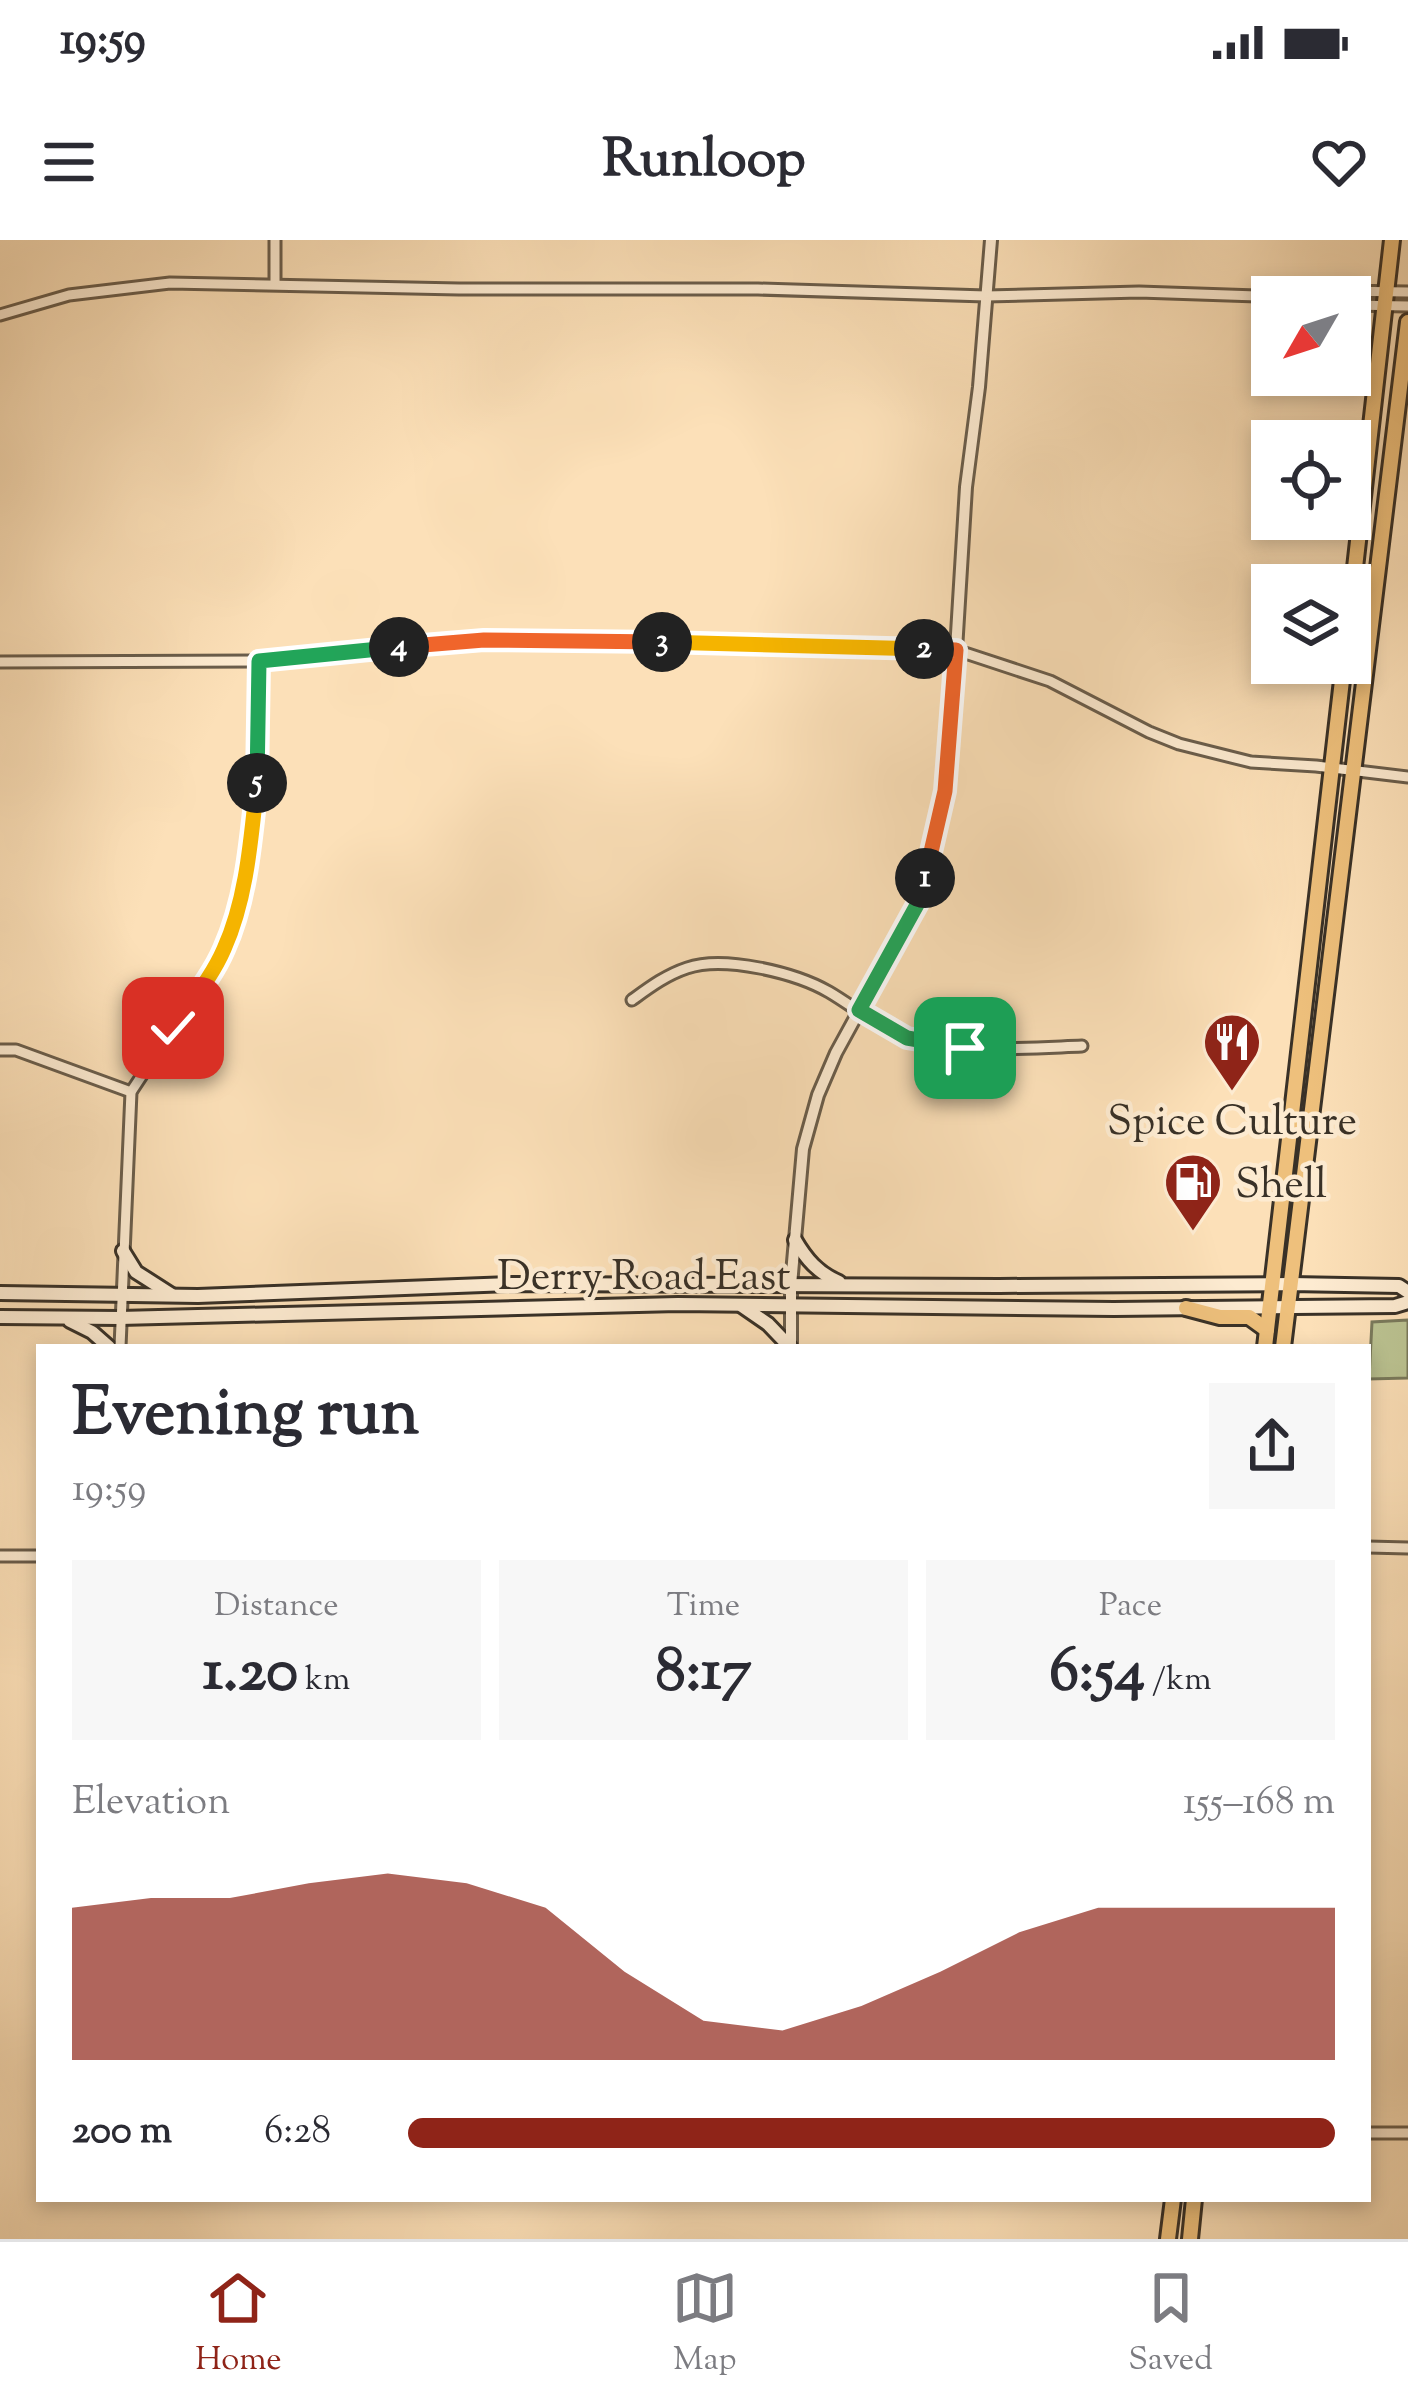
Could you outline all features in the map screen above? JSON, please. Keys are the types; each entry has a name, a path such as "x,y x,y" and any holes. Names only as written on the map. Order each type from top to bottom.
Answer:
{"main road":[{"path":"1355,564 1392,240"},
{"path":"1283,1344 1408,322"},
{"path":"1265,1344 1341,684"},
{"path":"795,1240 819,1271 846,1285"},
{"path":"123,1251 136,1272 173,1295"},
{"name":"Derry Road East","path":"0,1293 238,1295 512,1284 1291,1284 1399,1286 1408,1292"},
{"path":"623,1305 624,1285"},
{"path":"678,1286 678,1304"},
{"path":"308,1292 309,1314"},
{"path":"238,1295 240,1316"},
{"name":"Derry Road East","path":"0,1317 240,1316 678,1304 1186,1308 1395,1306 1408,1302"},
{"path":"741,1305 787,1344"},
{"path":"1186,1308 1220,1317 1249,1317 1267,1330"},
{"path":"64,1318 106,1344"},
{"path":"1168,2239 1173,2202"},
{"path":"1190,2239 1194,2202"}],"street":[{"path":"275,240 275,284"},
{"path":"790,1344 802,1149 818,1095 922,890 945,791 966,487 991,240"},
{"path":"0,315 69,295 170,283 1251,296"},
{"path":"1371,301 1408,292"},
{"path":"1371,297 1408,306"},
{"path":"0,662 259,661 484,640 956,650 1050,681 1179,744 1251,763 1408,777"},
{"path":"120,1344 131,1092 223,952 235,918 256,785 259,661"},
{"path":"632,1000 692,966 736,966 782,971 806,980 907,1038 965,1048 1082,1046"},
{"path":"0,1049 16,1050 131,1092"},
{"path":"1371,1547 1408,1548"},
{"path":"0,1556 36,1556"},
{"path":"1371,2133 1408,2133"}],"green space":[{"path":"1408,1320 1408,1378 1371,1379 1372,1322"}],"place":[{"name":"Spice Culture","path":"1232,1093"},
{"name":"Shell","path":"1193,1233"}],"route":[{"path":"173,1028 223,952 235,918 256,785 259,661 484,640 759,644 956,650 945,791 922,890 859,1010 907,1038 965,1048"}]}
